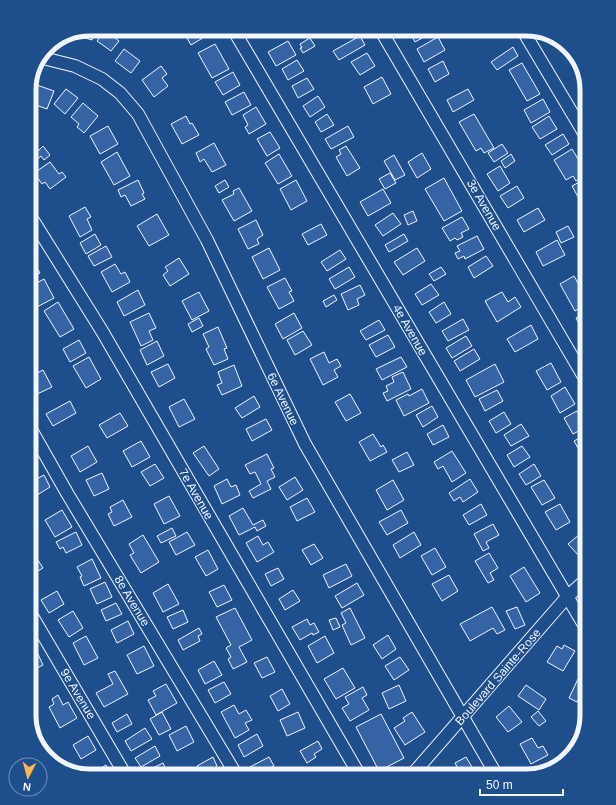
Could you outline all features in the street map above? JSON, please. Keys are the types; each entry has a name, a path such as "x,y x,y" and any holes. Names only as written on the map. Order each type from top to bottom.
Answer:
{"street":[{"name":"4e Avenue","path":"237,36 580,618"},
{"name":"3e Avenue","path":"384,36 580,370"},
{"path":"526,36 580,126"},
{"name":"6e Avenue","path":"46,59 75,66 102,79 120,93 138,114 207,240 305,444 492,769"},
{"name":"7e Avenue","path":"36,225 102,331 356,769"},
{"name":"8e Avenue","path":"36,438 71,500 233,769"},
{"name":"Boulevard Sainte-Rose","path":"417,769 567,597 580,585"},
{"name":"9e Avenue","path":"36,623 122,769"}],"building":[{"path":"93,36 92,40 81,37"},
{"path":"101,36 113,36 119,41 111,51 97,41"},
{"path":"186,36 206,36 191,45"},
{"path":"360,36 365,45 339,60 333,51"},
{"path":"412,36 426,36 415,42"},
{"path":"438,37 445,50 424,62 417,49"},
{"path":"310,38 315,46 303,53 300,48 302,48 300,44"},
{"path":"288,41 296,55 276,66 268,52"},
{"path":"215,44 229,69 212,78 198,53"},
{"path":"513,47 518,56 497,70 491,62"},
{"path":"124,49 140,61 131,73 115,61"},
{"path":"367,53 375,66 360,75 351,62"},
{"path":"297,60 304,71 288,80 282,69"},
{"path":"443,61 449,74 435,82 428,69"},
{"path":"522,63 540,94 527,101 509,70"},
{"path":"161,66 167,74 162,78 168,86 154,97 142,80"},
{"path":"233,72 240,85 223,95 215,82"},
{"path":"382,77 391,94 373,104 364,87"},
{"path":"307,78 314,89 298,98 292,86"},
{"path":"36,85 54,91 47,109 36,105"},
{"path":"66,89 78,98 65,114 54,104"},
{"path":"468,89 474,100 453,112 447,100"},
{"path":"244,92 251,105 232,115 225,102"},
{"path":"318,96 325,107 310,117 303,106"},
{"path":"543,99 550,112 531,123 524,110"},
{"path":"83,103 98,116 84,133 77,127 79,124 71,117"},
{"path":"256,107 266,124 249,134 245,127 248,125 243,115"},
{"path":"327,114 334,125 321,132 315,122"},
{"path":"474,114 494,148 484,153 481,148 476,151 459,122"},
{"path":"186,116 190,124 192,123 199,135 182,144 171,124"},
{"path":"549,116 557,129 540,139 532,127"},
{"path":"108,126 118,144 100,154 90,136"},
{"path":"348,126 354,137 331,149 325,139"},
{"path":"270,132 280,148 267,156 257,139"},
{"path":"563,134 569,144 552,155 545,145"},
{"path":"214,143 226,165 212,172 204,159 200,162 196,153"},
{"path":"502,144 508,153 494,162 488,153"},
{"path":"43,146 50,155 44,160 41,156 36,160 36,149 38,151"},
{"path":"346,146 360,168 347,176 336,157 341,154 339,150"},
{"path":"572,149 580,162 580,178 576,181 573,176 566,180 554,160"},
{"path":"117,152 130,176 114,185 101,162"},
{"path":"422,153 431,169 417,178 408,162"},
{"path":"279,154 292,176 278,184 265,163"},
{"path":"511,154 515,161 505,168 501,161"},
{"path":"394,155 405,175 395,180 384,161"},
{"path":"50,162 59,174 62,172 66,177 50,189 45,182 42,184 36,176 36,172"},
{"path":"500,166 510,183 498,191 487,174"},
{"path":"390,173 396,183 385,189 379,179"},
{"path":"444,178 462,211 444,221 425,189"},
{"path":"138,180 145,199 131,206 125,195 121,197 118,190"},
{"path":"225,180 229,187 219,193 215,186"},
{"path":"296,180 307,201 291,210 280,189"},
{"path":"580,182 580,200 572,186"},
{"path":"517,186 524,198 508,208 500,196"},
{"path":"239,188 252,211 234,221 222,200 234,194 233,191"},
{"path":"383,189 391,203 368,216 360,202"},
{"path":"85,207 91,217 87,219 92,230 80,237 69,216"},
{"path":"538,208 545,220 524,232 517,220"},
{"path":"413,211 417,221 408,225 404,215"},
{"path":"393,213 401,224 383,236 375,225"},
{"path":"157,214 169,235 149,246 137,226"},
{"path":"462,217 469,229 461,233 463,237 457,240 455,238 450,241 442,228"},
{"path":"256,220 263,235 257,239 259,244 248,249 238,229"},
{"path":"321,224 327,235 308,245 302,234"},
{"path":"568,226 574,237 561,243 556,232"},
{"path":"95,234 101,245 86,254 80,243"},
{"path":"404,234 408,241 389,252 385,245"},
{"path":"477,236 484,249 465,259 464,256 458,259 455,253 460,251 457,246"},
{"path":"557,240 565,255 543,266 536,252"},
{"path":"106,246 112,257 94,266 88,256"},
{"path":"269,248 280,270 263,279 252,257"},
{"path":"417,248 425,261 403,275 394,262"},
{"path":"340,250 346,259 327,271 321,262"},
{"path":"486,256 493,266 474,278 468,267"},
{"path":"179,258 189,274 170,286 163,275 168,271 165,267"},
{"path":"115,264 121,274 125,272 130,282 112,292 101,272"},
{"path":"36,266 40,273 36,276"},
{"path":"349,267 355,277 335,289 329,279"},
{"path":"441,267 446,274 434,281 429,274"},
{"path":"574,276 580,287 580,308 575,311 560,284"},
{"path":"285,278 292,291 289,292 294,301 279,309 267,287"},
{"path":"44,279 54,298 37,307 36,299 38,298 36,295 36,283"},
{"path":"431,284 439,295 422,305 415,294"},
{"path":"360,285 365,295 357,299 359,305 348,310 341,294"},
{"path":"138,290 145,305 124,316 117,302"},
{"path":"199,292 209,311 192,320 182,301"},
{"path":"502,292 508,302 515,297 521,307 497,322 485,301"},
{"path":"334,295 337,300 326,307 323,301"},
{"path":"58,302 74,329 60,337 44,311"},
{"path":"444,302 451,314 436,323 429,312"},
{"path":"149,313 156,328 149,331 153,340 141,346 130,322"},
{"path":"294,313 302,328 283,339 275,324"},
{"path":"580,316 580,326 576,318"},
{"path":"199,318 203,326 192,332 188,324"},
{"path":"463,319 469,330 448,341 442,331"},
{"path":"379,320 385,330 366,340 360,331"},
{"path":"531,325 538,339 515,352 507,339"},
{"path":"218,327 227,348 224,349 228,359 214,365 206,349 209,347 203,334"},
{"path":"303,331 312,345 295,355 287,340"},
{"path":"388,335 395,347 376,357 369,345"},
{"path":"466,336 472,346 452,358 446,348"},
{"path":"79,340 86,353 70,362 63,349"},
{"path":"157,341 164,356 147,365 140,350"},
{"path":"474,349 480,359 460,371 454,361"},
{"path":"324,352 329,363 337,359 341,366 334,370 338,377 323,385 310,359"},
{"path":"89,357 101,379 86,388 73,366"},
{"path":"401,357 407,367 382,380 376,369"},
{"path":"551,363 561,382 547,390 536,371"},
{"path":"168,364 175,378 159,387 151,372"},
{"path":"495,364 504,382 475,397 466,380"},
{"path":"234,365 242,386 222,395 217,385 222,383 218,372"},
{"path":"43,370 52,387 36,395 36,374"},
{"path":"403,372 411,389 387,401 383,393 388,391 386,386 394,382 392,377"},
{"path":"565,387 575,404 560,413 551,396"},
{"path":"422,389 429,403 404,416 396,400 408,394 409,396"},
{"path":"497,390 503,401 485,411 479,399"},
{"path":"350,394 361,413 346,421 335,402"},
{"path":"254,396 260,407 242,418 235,408"},
{"path":"184,399 195,419 179,427 169,407"},
{"path":"70,401 76,413 53,426 46,414"},
{"path":"432,406 438,417 423,427 416,415"},
{"path":"577,411 580,416 580,430 573,434 564,418"},
{"path":"504,412 511,424 496,433 489,421"},
{"path":"120,413 128,426 107,438 99,425"},
{"path":"266,419 272,430 252,441 246,429"},
{"path":"521,424 529,436 511,446 504,435"},
{"path":"443,425 449,437 433,445 427,434"},
{"path":"373,434 381,447 383,445 387,452 370,461 359,442"},
{"path":"580,438 580,452 574,441"},
{"path":"141,441 150,457 132,467 123,451"},
{"path":"88,446 97,462 80,472 71,456"},
{"path":"204,446 219,469 209,476 193,453"},
{"path":"522,446 530,457 514,467 507,455"},
{"path":"452,451 466,473 452,482 443,466 438,469 434,462"},
{"path":"407,452 414,465 399,472 392,460"},
{"path":"267,454 274,468 271,469 275,477 267,481 271,489 253,498 249,491 261,484 255,472 250,474 245,465"},
{"path":"155,464 164,478 150,486 141,472"},
{"path":"534,464 541,476 526,485 519,474"},
{"path":"102,473 109,489 94,496 86,480"},
{"path":"44,475 50,487 36,496 36,479"},
{"path":"295,477 303,490 287,500 279,487"},
{"path":"227,479 231,487 236,485 240,495 222,504 214,486"},
{"path":"470,479 478,492 463,502 460,497 454,501 449,493"},
{"path":"393,480 404,500 387,510 376,490"},
{"path":"544,480 555,498 542,505 531,487"},
{"path":"169,496 180,516 164,524 154,504"},
{"path":"307,498 315,512 297,521 290,507"},
{"path":"123,500 132,517 114,526 108,514 112,512 110,507"},
{"path":"481,504 487,515 469,525 463,515"},
{"path":"560,504 570,522 556,530 545,512"},
{"path":"243,508 253,525 263,520 266,526 257,531 255,527 239,535 229,516"},
{"path":"62,510 72,527 55,537 45,520"},
{"path":"401,510 408,523 387,535 379,522"},
{"path":"493,524 499,535 486,542 489,548 483,551 474,534"},
{"path":"172,528 176,536 161,543 157,536"},
{"path":"76,532 82,545 66,553 63,547 60,549 56,542"},
{"path":"187,532 195,545 176,555 169,542"},
{"path":"414,532 421,545 400,558 393,545"},
{"path":"580,534 580,557 568,544"},
{"path":"143,535 159,562 141,573 130,555 134,553 129,544"},
{"path":"258,536 263,545 268,542 274,552 257,562 246,543"},
{"path":"314,544 323,558 311,565 302,550"},
{"path":"435,548 446,567 432,575 421,556"},
{"path":"208,550 218,569 206,576 195,557"},
{"path":"489,553 498,568 490,573 494,580 488,583 475,561"},
{"path":"36,557 43,568 36,572"},
{"path":"92,559 101,578 84,586 80,577 82,576 77,567"},
{"path":"346,564 352,576 329,588 323,575"},
{"path":"524,567 540,593 526,602 510,576"},
{"path":"278,568 284,579 271,586 265,574"},
{"path":"449,575 458,591 442,601 432,584"},
{"path":"105,582 112,597 97,604 90,589"},
{"path":"357,583 364,595 342,608 335,596"},
{"path":"168,584 179,604 163,612 153,593"},
{"path":"224,585 232,600 217,607 209,592"},
{"path":"293,590 300,601 285,610 279,599"},
{"path":"57,591 64,604 49,613 41,600"},
{"path":"116,603 122,614 106,621 101,610"},
{"path":"492,607 505,630 497,634 493,628 470,641 460,624"},
{"path":"517,607 525,625 515,629 506,611"},
{"path":"235,608 252,640 239,647 247,662 233,669 228,659 231,657 226,648 231,645 216,617"},
{"path":"350,608 365,638 351,645 342,625 346,623 341,613"},
{"path":"183,610 188,622 173,629 167,617"},
{"path":"73,611 83,628 69,637 58,620"},
{"path":"336,618 340,627 333,630 329,620"},
{"path":"307,619 310,625 314,623 319,632 313,635 312,633 300,640 292,627"},
{"path":"128,621 134,634 117,643 111,630"},
{"path":"199,628 202,634 198,636 200,641 183,650 178,640"},
{"path":"388,635 396,649 382,659 373,645"},
{"path":"86,636 98,658 84,665 73,643"},
{"path":"325,636 334,653 317,663 308,646"},
{"path":"564,645 575,651 563,671 547,662 557,646 562,649"},
{"path":"144,646 154,666 137,674 127,655"},
{"path":"36,653 43,665 36,668"},
{"path":"267,657 275,672 262,678 254,663"},
{"path":"400,657 409,670 394,680 385,666"},
{"path":"214,661 222,675 205,684 198,670"},
{"path":"343,668 355,688 336,699 324,679"},
{"path":"115,671 128,694 104,707 96,693 113,684 108,674"},
{"path":"578,679 580,680 580,698 577,702 569,698"},
{"path":"224,682 231,694 215,703 208,690"},
{"path":"166,684 177,703 156,715 148,700 156,696 153,691"},
{"path":"399,685 406,701 389,709 382,693"},
{"path":"526,685 546,699 539,710 518,696"},
{"path":"363,687 367,695 362,698 369,710 350,721 342,708 349,704 345,697"},
{"path":"282,689 290,704 278,711 270,696"},
{"path":"58,695 63,705 68,702 77,718 60,728 49,707 54,704 52,699"},
{"path":"234,705 239,714 246,710 252,720 245,723 249,730 235,738 221,712"},
{"path":"509,706 522,722 508,732 496,717"},
{"path":"538,711 546,721 539,726 531,717"},
{"path":"162,712 171,729 159,735 150,719"},
{"path":"298,712 305,728 287,736 280,720"},
{"path":"412,712 425,732 405,745 394,728 405,721 403,718"},
{"path":"127,714 132,724 117,732 112,723"},
{"path":"381,714 404,758 383,769 378,769 356,727"},
{"path":"186,726 194,742 177,751 169,735"},
{"path":"145,728 152,739 131,751 125,741"},
{"path":"257,734 263,746 244,757 238,745"},
{"path":"88,736 96,750 81,759 73,745"},
{"path":"532,738 538,748 543,746 548,755 531,764 520,744"},
{"path":"318,741 322,749 314,754 316,757 307,763 300,751"},
{"path":"155,746 160,756 141,767 135,758"},
{"path":"213,757 217,766 212,769 199,769 197,766"},
{"path":"269,757 274,766 268,769 251,769 250,767"},
{"path":"466,757 473,769 458,769 455,763"},
{"path":"163,763 166,769 151,769"},
{"path":"106,765 108,769 99,769"}]}
